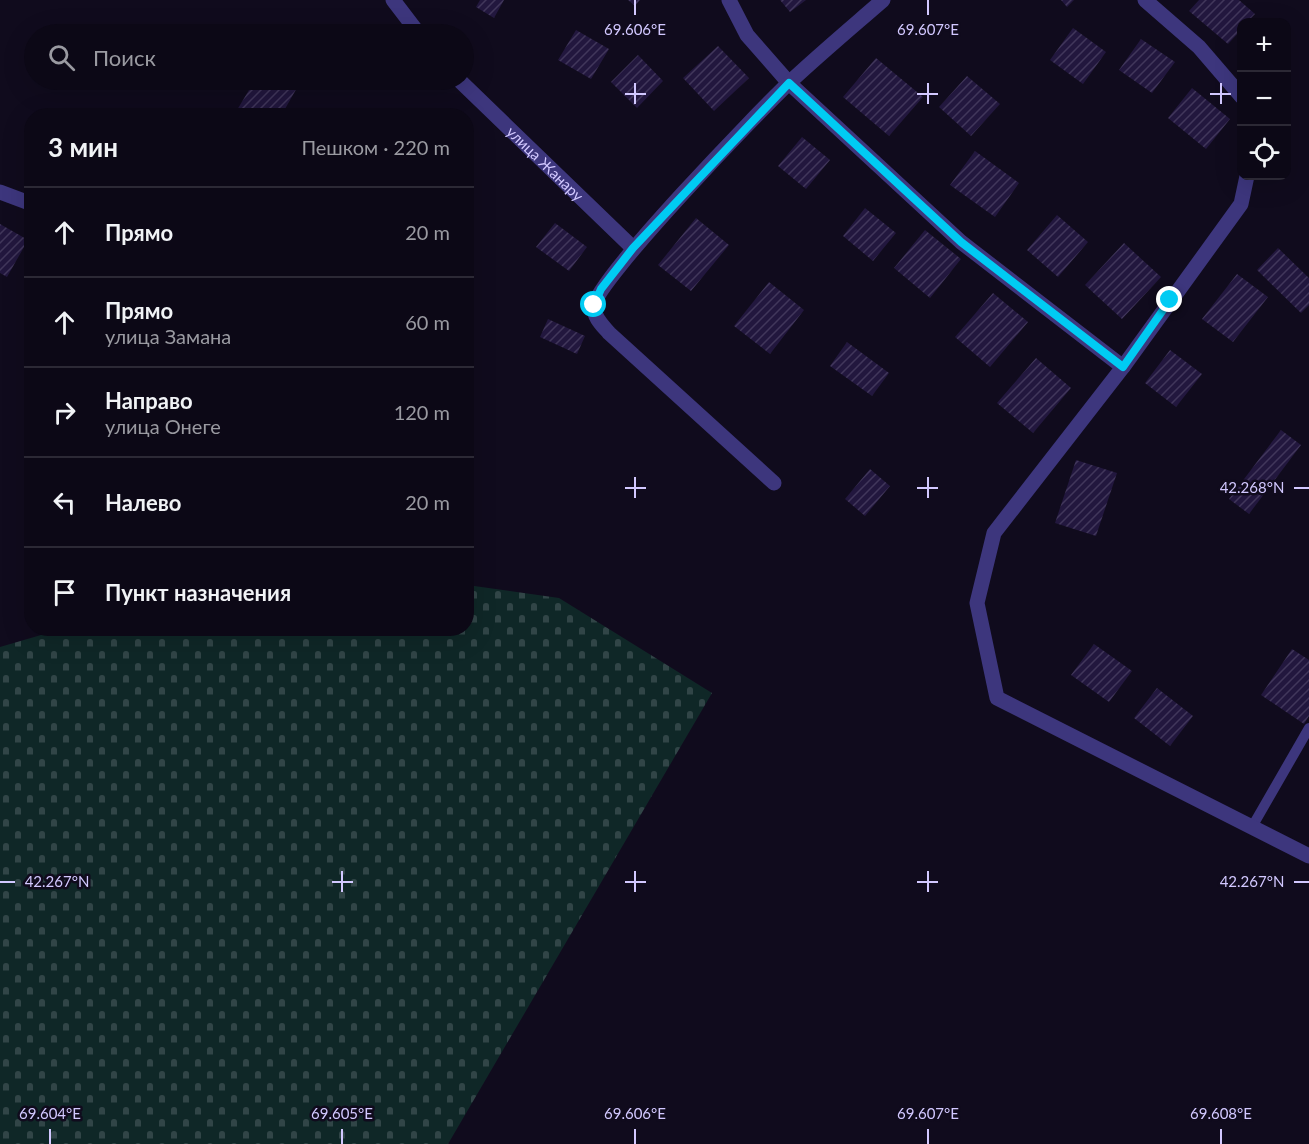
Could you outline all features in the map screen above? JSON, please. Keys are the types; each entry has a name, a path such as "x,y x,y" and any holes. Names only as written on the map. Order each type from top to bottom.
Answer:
{"street":[{"path":"393,0 411,24"},
{"path":"729,0 747,35 789,83 961,242 1123,367"},
{"path":"774,483 609,333 596,317 594,305 601,289 633,248 789,83 883,0"},
{"path":"1145,0 1199,46 1237,92"},
{"name":"улица Жанару","path":"469,90 633,248"},
{"path":"1246,180 1241,204 1123,367 994,533 977,603 997,698 1309,856"},
{"path":"0,192 24,201"}],"lane":[{"path":"1252,827 1309,728"}],"green space":[{"path":"474,586 559,598 712,693 448,1144 0,1144 0,647 38,636 474,636"}],"building":[{"path":"480,0 504,0 494,18 476,7"},
{"path":"628,0 640,0 635,6"},
{"path":"780,0 806,0 790,12"},
{"path":"1061,0 1074,0 1067,7"},
{"path":"1199,0 1239,0 1255,14 1251,18 1237,18 1237,34 1228,44 1189,11"},
{"path":"1073,28 1106,52 1083,84 1050,60"},
{"path":"576,30 609,49 591,79 558,60"},
{"path":"1141,39 1175,62 1152,93 1119,70"},
{"path":"718,46 749,78 714,111 683,78"},
{"path":"638,55 663,81 637,108 611,82"},
{"path":"876,58 923,97 889,136 843,97"},
{"path":"967,76 1000,104 971,136 939,107"},
{"path":"1192,88 1230,119 1206,149 1168,118"},
{"path":"249,90 296,90 286,108 238,108"},
{"path":"802,137 830,160 806,189 778,166"},
{"path":"975,151 1019,183 995,217 950,185"},
{"path":"865,208 896,233 873,261 843,236"},
{"path":"1057,215 1088,242 1058,277 1027,250"},
{"path":"696,218 729,245 691,291 658,265"},
{"path":"555,223 587,247 569,271 536,247"},
{"path":"0,224 24,238 24,247 7,277 0,273"},
{"path":"925,230 961,259 930,298 894,268"},
{"path":"1124,243 1161,277 1122,319 1085,285"},
{"path":"1278,248 1309,278 1309,305 1301,313 1257,270"},
{"path":"1237,274 1268,297 1233,342 1202,319"},
{"path":"769,282 804,310 770,354 734,326"},
{"path":"993,293 1028,322 990,367 955,337"},
{"path":"548,319 585,336 577,354 540,337"},
{"path":"847,342 889,373 872,396 830,366"},
{"path":"1170,350 1202,374 1176,407 1145,383"},
{"path":"1036,358 1071,388 1033,433 997,403"},
{"path":"1281,430 1301,445 1249,514 1229,499"},
{"path":"1076,460 1117,473 1096,536 1055,523"},
{"path":"870,469 890,486 865,516 845,499"},
{"path":"1094,644 1132,671 1109,702 1071,675"},
{"path":"1292,649 1309,660 1309,716 1304,724 1261,695"},
{"path":"1157,688 1193,716 1170,746 1134,718"}],"route":[{"path":"594,305 601,289 633,248 789,83 961,242 1123,367 1170,300"}]}
